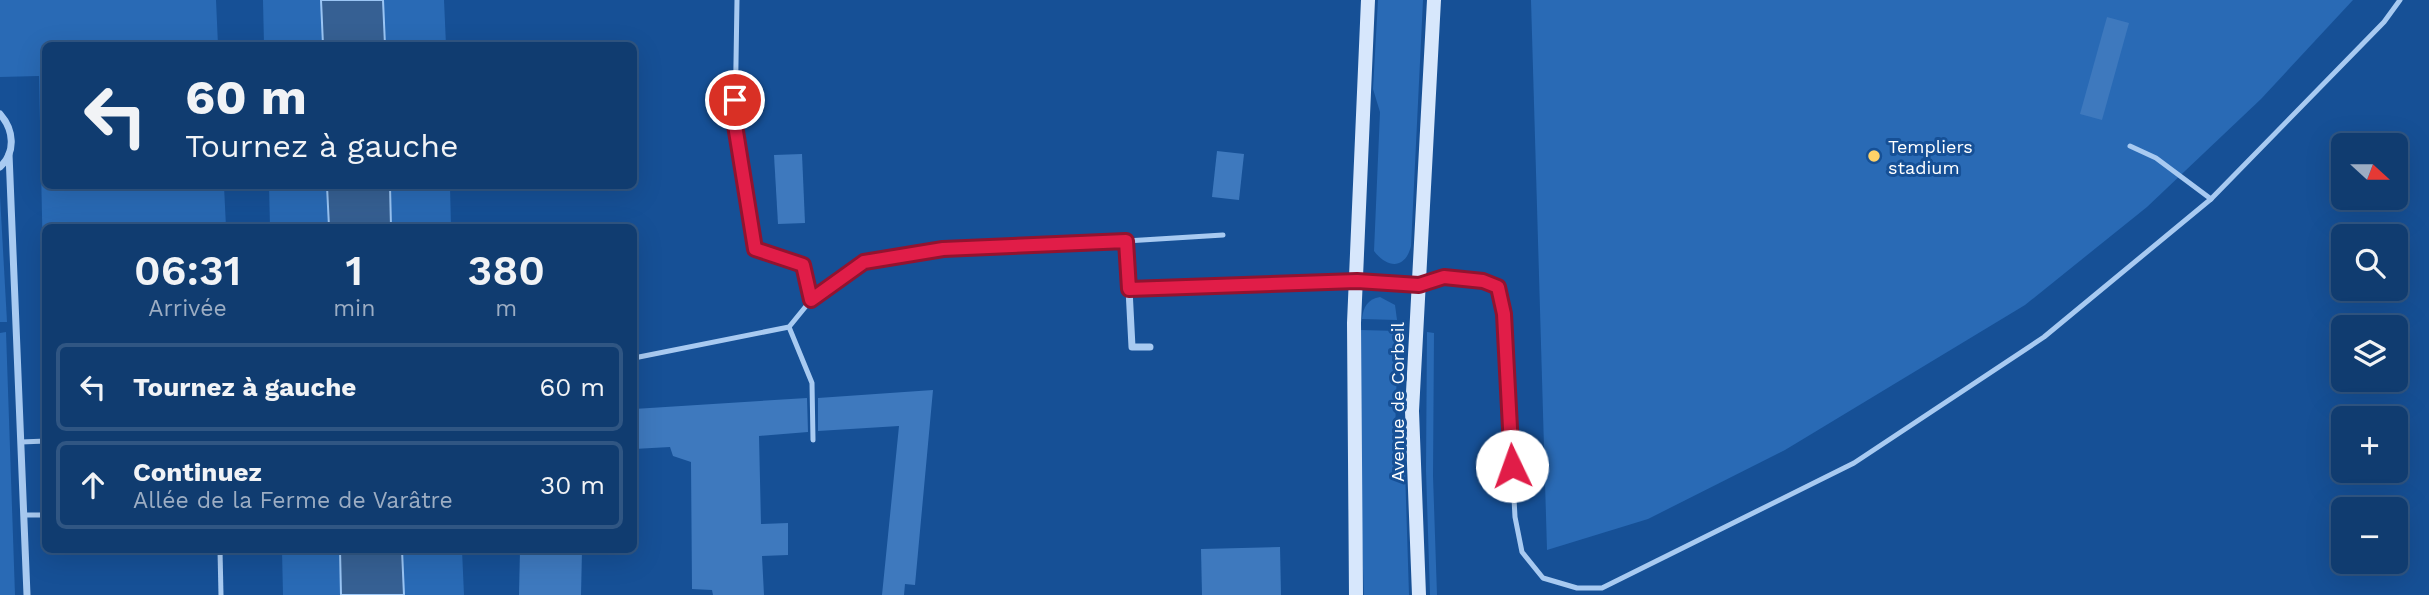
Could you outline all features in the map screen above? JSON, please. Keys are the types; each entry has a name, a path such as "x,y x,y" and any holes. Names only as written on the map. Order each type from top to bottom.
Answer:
{"main road":[{"path":"1356,595 1354,323 1368,0"},
{"name":"Avenue de Corbeil","path":"1419,595 1412,411 1434,0"}],"street":[{"path":"0,114 8,124 11,134 9,154 27,595"},
{"path":"0,167 9,154"},
{"path":"811,300 864,262 943,249 1126,241 1132,347 1150,347"},
{"path":"1129,289 1357,281 1419,285"}],"lane":[{"path":"637,357 789,327 811,300 803,265 755,249 735,125 737,0"},
{"path":"1419,285 1448,277 1483,281 1498,287 1504,314 1515,517 1522,552 1543,578 1577,588 1602,588 1854,463 2044,337 2211,199 2384,22 2400,0"},
{"path":"2130,146 2155,158 2211,199"},
{"path":"1126,241 1223,236"},
{"path":"789,327 812,383 813,440"},
{"path":"21,442 42,441"},
{"path":"24,515 42,515"},
{"path":"220,553 221,595"}],"shaded area":[{"path":"0,0 216,0 218,42 42,42 42,189 224,189 226,224 42,224 39,76 0,77"},
{"path":"263,0 321,0 323,42 264,42"},
{"path":"321,0 383,0 385,42 323,42"},
{"path":"383,0 444,0 446,42 385,42"},
{"path":"1378,0 1423,0 1411,246 1405,259 1395,264 1384,261 1374,251 1380,112 1373,89"},
{"path":"1531,0 2353,0 2261,99 2147,207 2025,305 1785,450 1648,519 1547,550"},
{"path":"269,189 327,189 329,224 270,224"},
{"path":"327,189 390,189 391,224 329,224"},
{"path":"390,189 450,189 451,224 391,224"},
{"path":"0,196 7,322 0,322"},
{"path":"1380,297 1395,305 1397,320 1362,319 1367,304"},
{"path":"1360,330 1398,331 1395,435 1405,469 1409,595 1364,595 1360,488"},
{"path":"6,332 15,595 0,595 0,333"},
{"path":"1427,332 1434,333 1433,476 1437,595 1430,595 1426,470"},
{"path":"282,553 340,553 341,595 283,595"},
{"path":"340,553 402,553 404,595 341,595"},
{"path":"402,553 462,553 464,595 404,595"}],"building":[{"path":"2107,17 2129,23 2102,120 2080,114"},
{"path":"1217,151 1244,154 1239,200 1212,197"},
{"path":"802,154 805,223 778,224 774,155"},
{"path":"933,390 915,585 905,584 904,595 882,595 899,426 818,431 818,398"},
{"path":"807,398 808,432 759,436 761,524 788,523 788,555 762,556 764,595 713,595 712,590 692,589 691,462 673,456 670,447 637,449 637,409"},
{"path":"1280,547 1281,595 1202,595 1201,549"},
{"path":"520,553 582,553 581,595 519,595"}],"place":[{"name":"Templiers stadium","path":"1874,156"}],"route":[{"path":"735,100 735,125 755,249 803,265 811,300 864,262 943,249 1126,241 1129,289 1357,281 1419,285 1444,277 1483,281 1498,287 1504,314 1512,466"}]}
